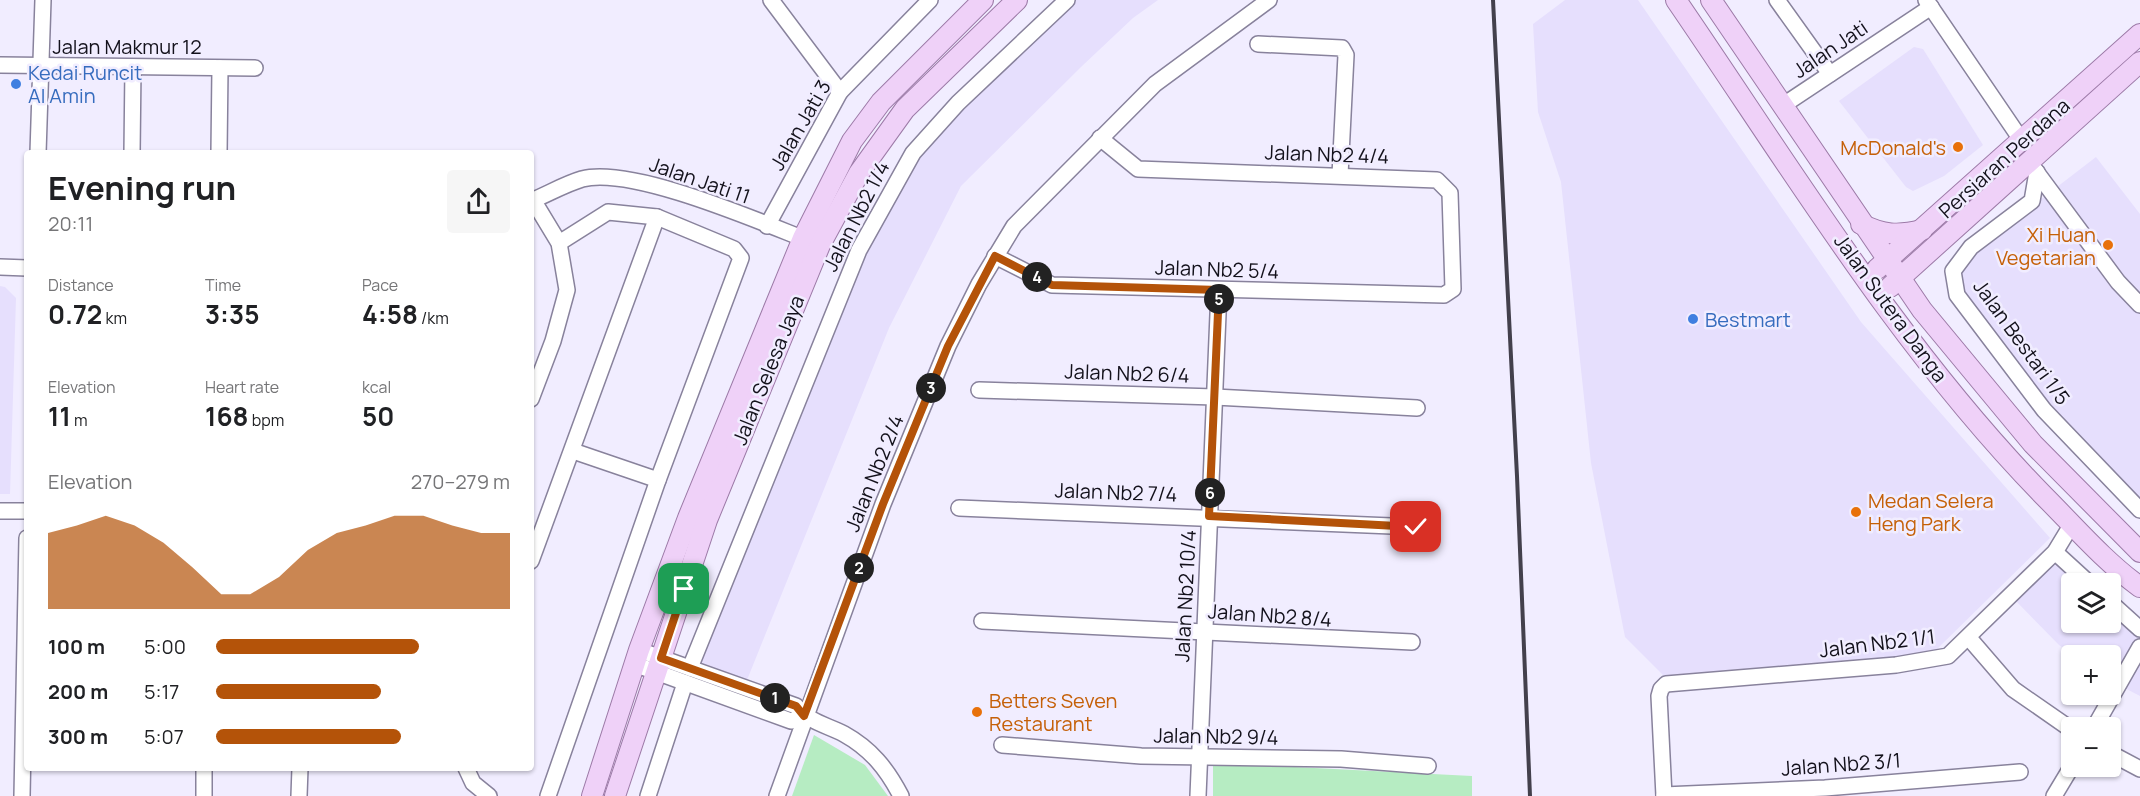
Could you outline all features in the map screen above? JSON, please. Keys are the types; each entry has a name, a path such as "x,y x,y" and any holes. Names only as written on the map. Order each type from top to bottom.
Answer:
{"main road":[{"name":"Jalan Selesa Jaya","path":"592,796 637,657 687,518 811,241 852,141 881,102 984,0"},
{"name":"Jalan Selesa Jaya","path":"615,796 707,520 811,241 905,109 1017,0"},
{"name":"Jalan Sutera Danga","path":"1676,0 1866,279 1966,410 2013,464 2072,524 2140,587"},
{"name":"Jalan Sutera Danga","path":"1711,0 1861,224 1922,310 2033,444 2140,552"},
{"name":"Persiaran Perdana","path":"1866,279 1925,229 2140,34"},
{"name":"Persiaran Perdana","path":"1879,296 2033,167 2140,62"},
{"path":"1861,224 1880,234 1901,235 1925,229"},
{"path":"1922,310 1918,276 1929,253"}],"street":[{"path":"38,150 43,0"},
{"path":"771,0 840,92"},
{"name":"Jalan Nb2 1/4","path":"648,796 687,675 859,250 881,209 921,145 958,103 1067,0"},
{"name":"Jalan Nb2 2/4","path":"777,796 804,716 883,504 948,346 995,256 1014,226 1155,84 1269,0"},
{"path":"1777,0 1830,74"},
{"name":"Jalan Jati 3","path":"767,226 840,92 926,1"},
{"path":"1929,3 2022,141"},
{"name":"Jalan Jati","path":"1782,106 1929,3"},
{"path":"1258,44 1342,48 1346,55 1340,175"},
{"name":"Jalan Makmur 12","path":"0,65 41,60 134,67 255,68"},
{"path":"132,150 134,67"},
{"path":"219,150 220,68"},
{"name":"Jalan Nb2 4/4","path":"1100,138 1138,169 1437,180 1450,193 1454,285 1452,291 1444,295"},
{"path":"2033,167 2032,201 2062,207"},
{"path":"2033,167 2118,282 2140,305"},
{"name":"Jalan Jati 11","path":"534,199 584,179 631,179 668,188 811,241"},
{"name":"Jalan Bestari 1/5","path":"2032,201 1971,248 1953,271 1957,296 2044,410 2140,510"},
{"path":"534,203 559,243 567,290 534,391"},
{"path":"548,796 658,480 741,258 734,249 657,217 608,212 559,243"},
{"path":"534,553 657,217"},
{"name":"Jalan Nb2 5/4","path":"995,256 1052,285 1444,295"},
{"path":"0,267 24,268"},
{"name":"Jalan Nb2 10/4","path":"1198,796 1219,290"},
{"name":"Jalan Nb2 6/4","path":"979,390 1215,397 1417,408"},
{"path":"573,451 658,480"},
{"name":"Jalan Nb2 7/4","path":"959,508 1209,516 1416,527"},
{"path":"0,511 24,511"},
{"name":"Jalan Nb2 1/1","path":"1666,684 1896,665 1948,656 2055,552 2072,524"},
{"path":"2055,552 2078,573"},
{"path":"2121,612 2140,629"},
{"name":"Jalan Nb2 8/4","path":"982,621 1412,642"},
{"path":"1969,638 2013,689 2061,722"},
{"path":"2100,717 2140,647"},
{"path":"637,657 687,675 791,721 804,716 845,734 872,753 889,772 901,796"},
{"name":"Jalan Nb2 3/1","path":"1666,684 1659,696 1664,796 1826,792 2020,772"},
{"path":"22,796 24,693"},
{"name":"Jalan Nb2 9/4","path":"1002,745 1141,756 1341,759 1428,766"},
{"path":"2121,759 2140,769"},
{"path":"204,771 204,796"},
{"path":"299,796 300,771"},
{"path":"468,771 474,783 489,796"},
{"path":"2055,796 2066,777"}],"shaded area":[{"path":"1074,0 1158,0 1133,18 1081,67 961,186 889,328 747,680 696,663 864,251 919,152 961,107"},
{"path":"1565,0 1638,0 1861,322 2050,538 1936,650 1884,662 1666,678 1625,637 1591,463 1561,182 1538,112 1533,24"},
{"path":"1914,47 1923,49 1983,145 1944,176 1913,191 1906,187 1839,101"},
{"path":"2096,157 2140,214 2140,503 2050,411 1962,294 1958,272 1974,251"},
{"path":"0,286 5,287 16,298 10,494 0,494"},
{"path":"2055,558 2072,573 2061,573 2061,633 2121,633 2121,618 2140,636 2140,696 2121,686 2121,645 2061,646 2014,599"}],"green space":[{"path":"814,735 865,765 888,796 792,796"},
{"path":"1213,763 1472,776 1472,796 1213,796"}],"railway":[{"path":"1493,0 1517,476 1530,796"}],"place":[{"name":"Kedai Runcit Al Amin","path":"16,84"},
{"name":"McDonald's","path":"1958,147"},
{"name":"Xi Huan Vegetarian","path":"2108,245"},
{"name":"Bestmart","path":"1693,319"},
{"name":"Medan Selera Heng Park","path":"1856,512"},
{"name":"Betters Seven Restaurant","path":"977,712"}],"route":[{"path":"684,589 661,658 796,706 804,716 883,504 948,346 995,256 1052,285 1219,290 1209,516 1416,527"}]}
